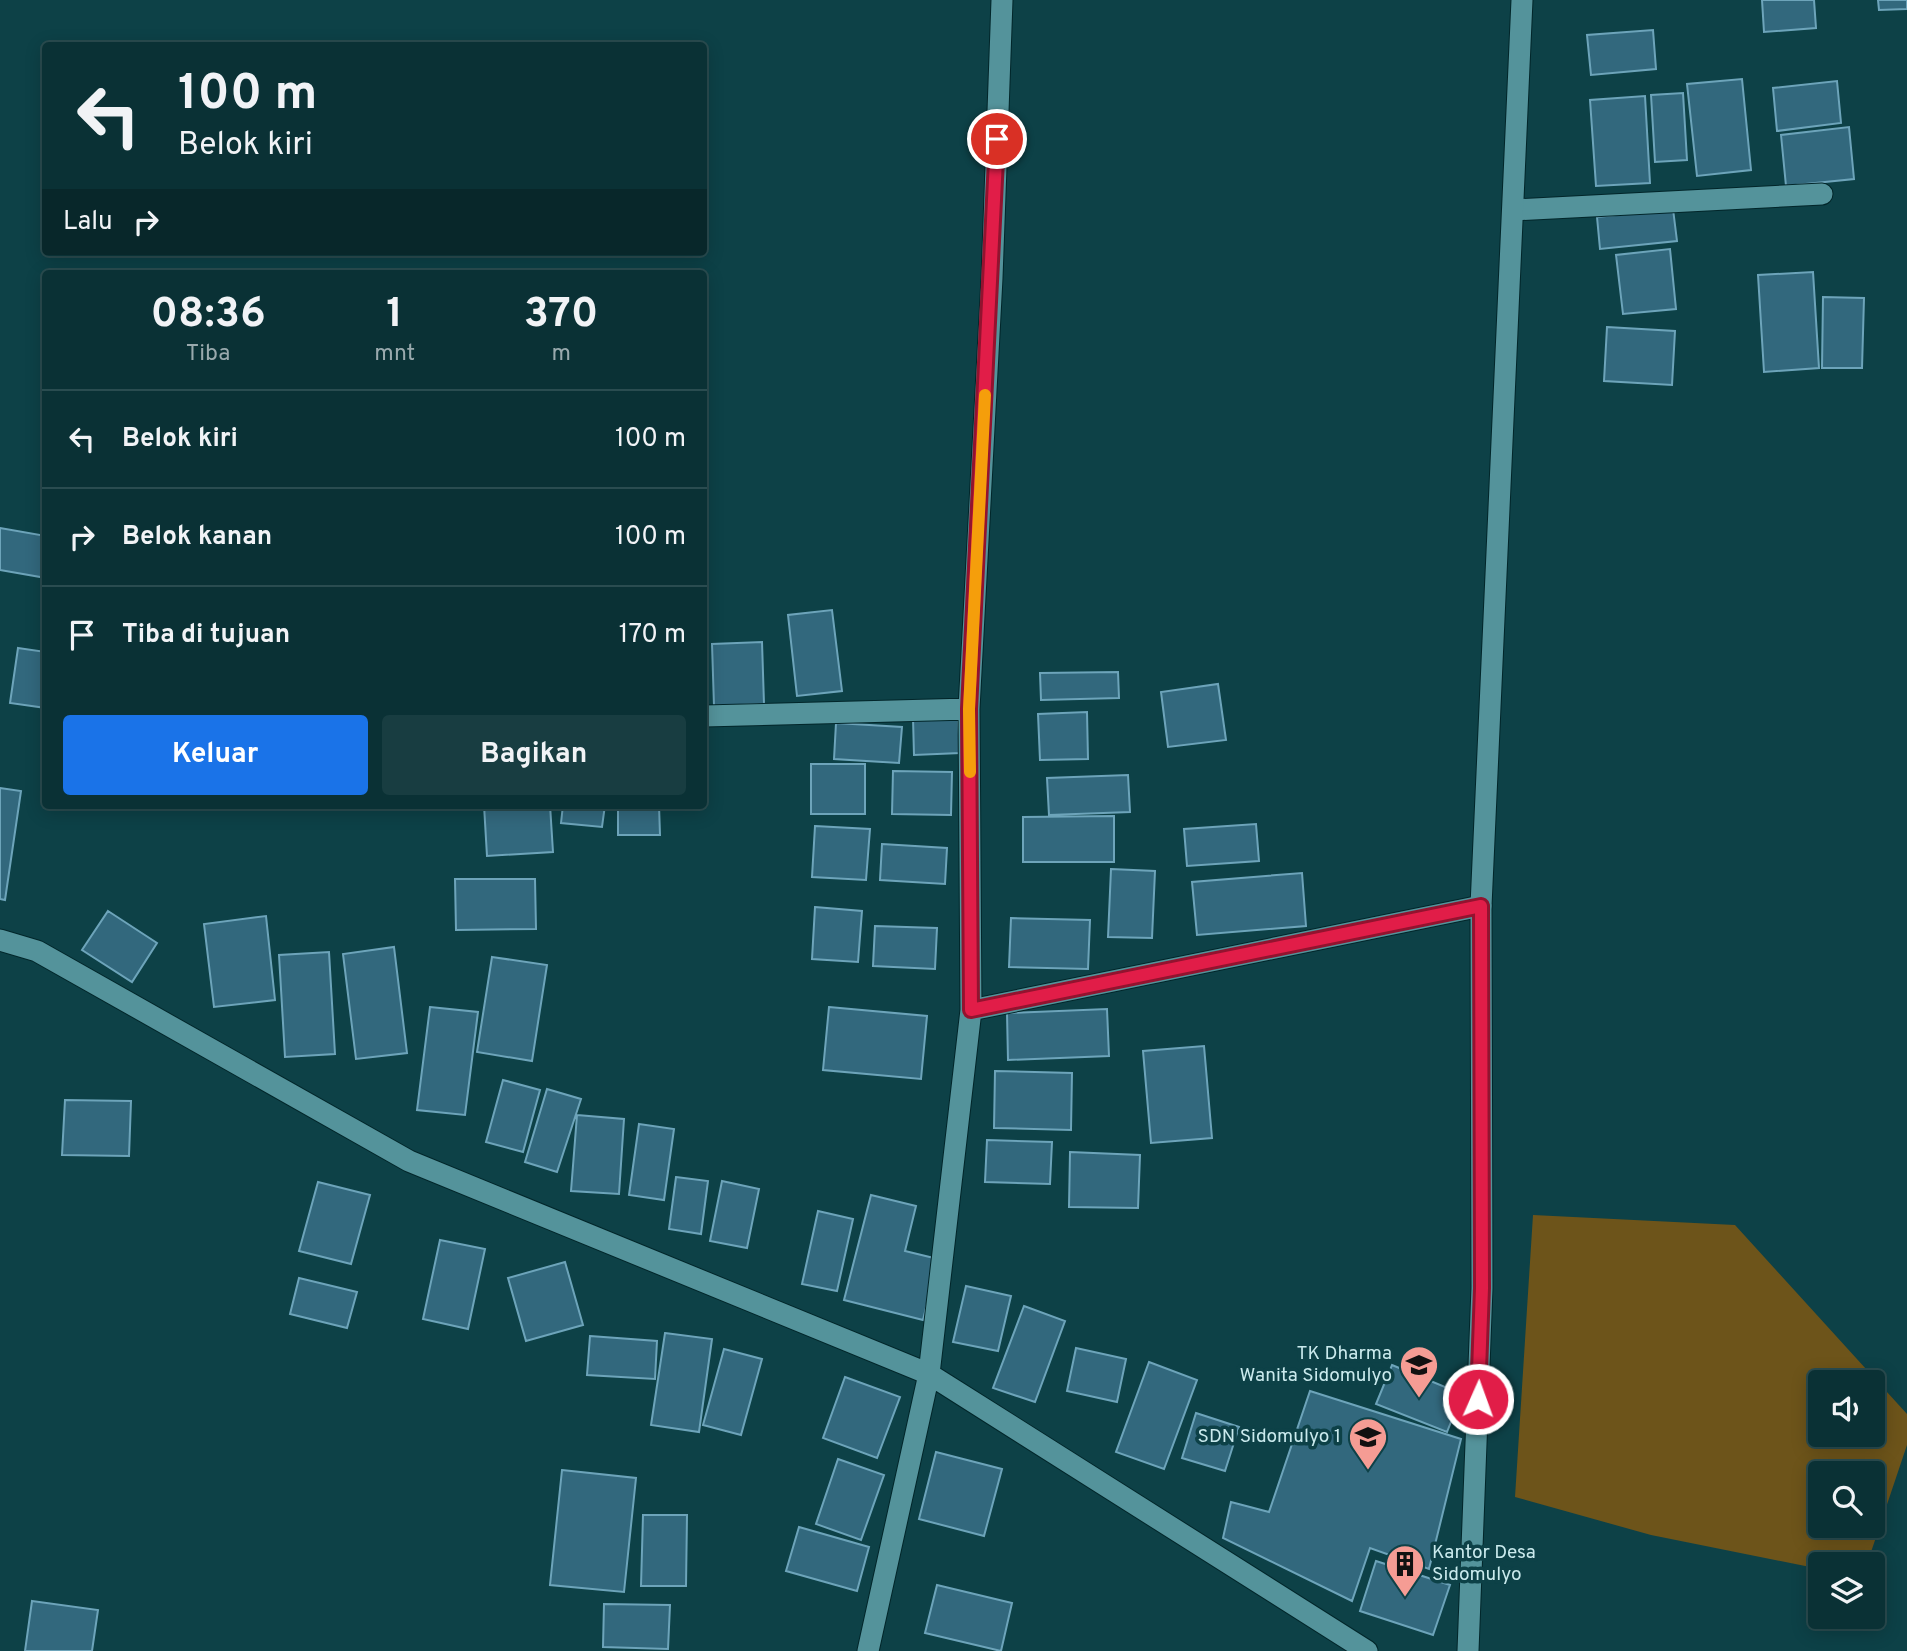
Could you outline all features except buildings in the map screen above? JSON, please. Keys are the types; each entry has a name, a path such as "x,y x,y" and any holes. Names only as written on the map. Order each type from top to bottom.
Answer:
{"street":[{"path":"868,1651 929,1374 971,1010 969,709 992,278 1002,0"},
{"path":"1468,1651 1482,1288 1481,906 1522,0"},
{"path":"1513,210 1822,194"},
{"path":"707,716 969,709"},
{"path":"971,1010 1481,906"},
{"path":"0,940 37,951 409,1161 929,1374 1367,1651"}],"shaded area":[{"path":"1533,1215 1735,1225 1867,1370 1808,1370 1808,1447 1885,1447 1885,1390 1907,1414 1907,1445 1885,1510 1885,1461 1808,1461 1808,1538 1876,1538 1871,1552 1808,1552 1808,1567 1651,1535 1515,1497"}],"slow traffic":[{"path":"970,772 969,709 985,395"}],"place":[{"name":"TK Dharma Wanita Sidomulyo","path":"1419,1399"},
{"name":"SDN Sidomulyo 1","path":"1368,1471"},
{"name":"Kantor Desa Sidomulyo","path":"1405,1598"}],"route":[{"path":"997,139 969,709 971,1010 1481,906 1482,1288 1478,1399"}]}
